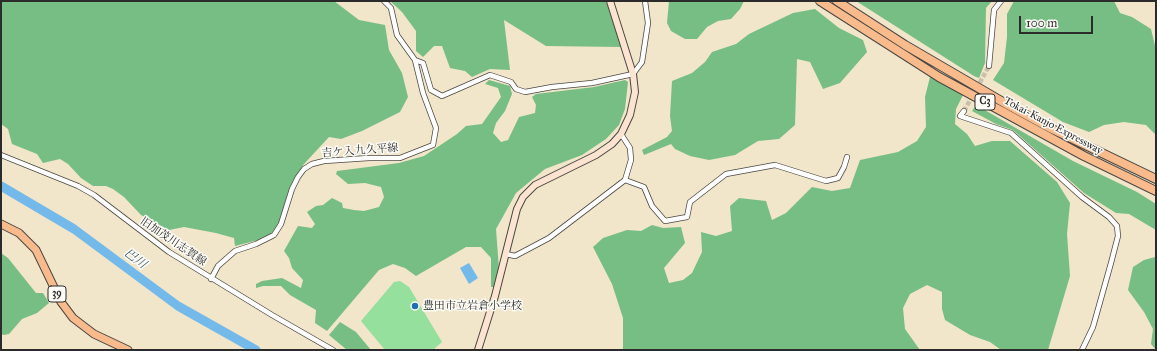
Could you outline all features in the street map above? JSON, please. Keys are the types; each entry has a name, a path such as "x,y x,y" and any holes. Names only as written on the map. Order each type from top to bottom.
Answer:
{"highway":[{"name":"Tokai-Kanjo Expressway","path":"820,1 939,76 1072,149 1156,191"},
{"name":"Tokai-Kanjo Expressway","path":"838,1 905,45 1008,106 1065,136 1156,179"}],"main road":[{"path":"478,350 506,254 517,209 527,192 535,185 596,155 621,134 630,115 633,103 633,74 610,1"},
{"name":"39","path":"1,224 19,233 36,250 61,302 73,318 94,334 128,350"}],"street":[{"path":"384,1 391,8 397,35 415,60 423,63 431,90 442,96 490,75 511,82 516,89 525,92 592,83 633,74 642,62 648,23 645,1"},
{"path":"989,66 994,10 1001,1"},
{"name":"吉ケ入九久平線","path":"211,279 218,266 235,251 256,244 274,235 281,224 292,189 298,177 308,166 324,161 369,158 400,158 433,145 436,128 423,93 415,60"},
{"path":"964,112 960,116 1011,133 1082,197 1109,217 1117,226 1118,236 1101,299 1093,327 1082,350"},
{"path":"506,254 515,256 549,238 625,180 631,160 630,148 621,134"},
{"name":"旧加茂川志賀線","path":"1,155 78,186 94,195 155,242 211,279 333,350"},
{"path":"625,180 644,187 652,206 665,221 687,217 690,202 726,174 775,165 826,181 838,178 847,157"}],"green space":[{"path":"1,1 334,1 359,20 385,25 389,50 402,73 408,97 400,112 362,131 341,139 329,137 304,164 296,176 290,187 277,228 266,238 235,246 234,238 216,233 184,227 169,230 141,215 124,197 113,189 106,186 93,186 81,178 68,164 60,159 43,163 37,154 12,144 8,129 1,124"},
{"path":"390,1 608,1 621,47 546,46 504,20 510,70 490,69 472,77 465,71 450,68 442,46 434,46 423,57 416,51 416,31 402,12"},
{"path":"669,1 744,1 740,9 731,19 718,21 707,27 697,39 685,39 671,31 667,23"},
{"path":"856,1 992,1 986,8 985,63 979,78 974,76"},
{"path":"1014,1 1114,1 1120,13 1132,17 1151,29 1156,50 1156,135 1146,125 1124,122 1104,125 1089,132 1063,122 993,80 1004,63 1007,37 1007,14"},
{"path":"815,9 839,28 863,40 867,52 840,83 823,89 810,62 797,59 795,125 779,139 758,141 735,155 709,160 690,156 675,149 671,144 644,155 642,150 667,137 672,131 670,116 672,81 692,73 705,62 712,52 736,44 749,34 793,13"},
{"path":"930,77 963,95 956,109 955,124 967,134 975,146 992,141 1010,141 1057,182 1070,203 1067,234 1070,276 1048,350 1001,350 990,342 970,335 945,320 942,309 942,292 927,285 910,294 903,308 905,329 920,350 623,350 623,318 612,284 593,247 603,238 627,230 641,231 652,225 663,228 681,227 685,243 664,268 669,283 683,280 692,273 702,252 701,232 716,236 732,231 730,206 739,198 766,201 772,220 786,213 812,187 832,191 850,188 860,160 898,152 917,141 926,127 925,97"},
{"path":"489,80 510,86 512,94 505,111 496,123 493,133 501,142 508,140 519,117 535,113 536,105 532,97 536,94 594,87 625,80 628,82 625,109 619,125 606,139 582,155 545,169 516,193 496,229 499,269 494,287 491,287 491,258 481,247 466,247 416,276 405,268 393,264 379,270 327,331 315,323 316,310 290,295 281,286 263,286 256,288 256,284 262,281 282,278 301,288 303,280 292,268 289,258 284,251 298,226 312,228 315,224 307,212 316,206 323,205 332,198 342,203 343,208 364,211 379,207 384,197 381,187 365,183 348,184 336,174 337,171 399,163 424,156 457,134 466,126 482,124 501,97 498,88 485,84"},
{"path":"976,105 1073,161 1137,192 1156,204 1156,230 1129,214 1116,213 1084,193 1013,130 996,124 972,111"},
{"path":"1,253 8,258 36,293 43,293 49,303 37,313 22,319 9,334 4,335 1,334"},
{"path":"1155,257 1156,350 1151,344 1153,329 1144,312 1128,290 1133,267 1144,260"},
{"path":"400,281 409,287 442,342 433,350 385,350 361,321 394,282"},
{"path":"340,322 356,332 371,350 347,350 329,335"}],"water":[{"path":"469,263 478,278 469,284 460,268"}],"waterway":[{"name":"巴川","path":"1,186 74,229 178,306 256,350"}],"tunnel":[{"path":"964,111 989,66"}],"place":[{"name":"豊田市立岩倉小学校","path":"415,306"}]}
